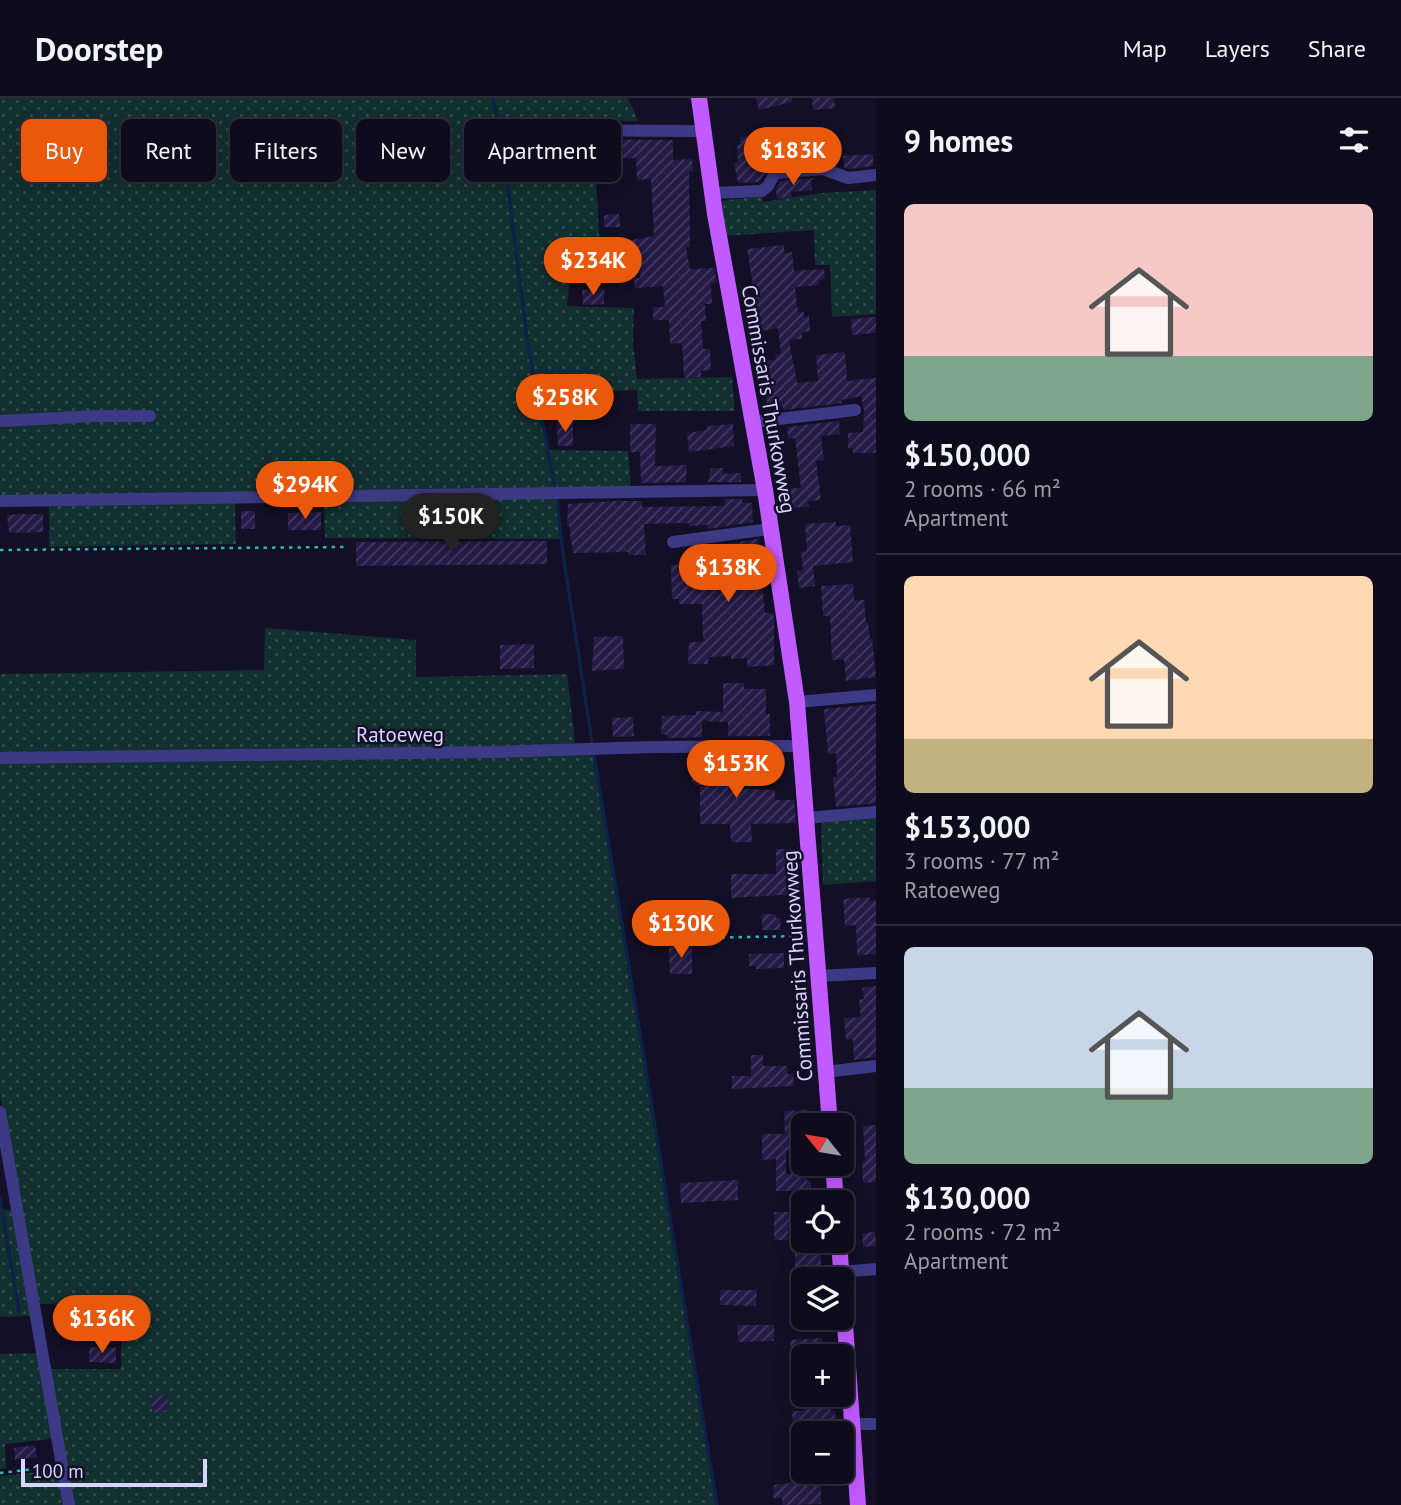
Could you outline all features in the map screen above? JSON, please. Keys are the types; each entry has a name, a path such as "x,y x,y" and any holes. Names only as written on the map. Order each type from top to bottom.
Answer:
{"main road":[{"name":"Commissaris Thurkowweg","path":"699,98 712,193 754,422 797,702 829,1113"},
{"path":"846,1330 852,1421"},
{"path":"854,1451 858,1505"}],"street":[{"path":"621,131 703,131"},
{"path":"712,193 762,191 775,173 817,169 848,178 876,175"},
{"path":"754,422 855,410"},
{"path":"0,421 150,416"},
{"path":"0,501 765,490"},
{"path":"673,542 770,529"},
{"path":"797,702 876,695"},
{"name":"Ratoeweg","path":"0,758 800,746"},
{"path":"807,818 876,812"},
{"path":"818,976 876,973"},
{"path":"825,1072 876,1066"},
{"path":"0,1112 69,1505"},
{"path":"854,1271 876,1269"},
{"path":"854,1424 876,1424"}],"path":[{"path":"0,550 345,547"},
{"path":"696,938 815,936"},
{"path":"0,1473 62,1465"}],"green space":[{"path":"0,98 628,98 638,121 464,119 464,182 596,182 600,248 582,251 581,267 571,267 567,306 634,308 633,343 637,379 732,377 735,411 638,411 637,390 537,394 548,450 628,451 631,487 0,497"},
{"path":"876,190 876,314 832,317 830,265 815,265 814,230 725,236 720,201 762,196 763,202 822,193"},
{"path":"556,497 560,539 325,538 324,500"},
{"path":"235,501 236,544 49,547 49,505"},
{"path":"265,628 416,640 416,677 567,674 575,741 571,746 0,753 0,674 264,670"},
{"path":"594,754 717,1505 73,1505 50,1369 121,1369 122,1302 37,1304 0,1095 0,762"},
{"path":"876,815 876,881 823,885 823,823"},
{"path":"0,1210 12,1210 31,1316 0,1317"},
{"path":"37,1353 52,1439 5,1444 6,1468 0,1469 0,1354"},
{"path":"58,1470 64,1505 0,1505 0,1476"}],"building":[{"path":"756,98 792,98 792,102 759,110"},
{"path":"812,98 834,98 835,108 813,110"},
{"path":"764,135 766,159 777,158 777,164 770,166 759,182 738,183 734,163 738,162 737,145 741,144 740,137"},
{"path":"621,140 673,140 673,160 692,159 693,171 689,171 690,247 686,248 690,269 714,268 717,283 711,283 712,304 705,304 706,321 701,321 703,349 710,349 711,370 701,371 701,377 684,378 682,343 670,344 669,320 653,320 653,307 665,307 663,286 635,288 634,278 640,278 638,253 619,256 617,242 654,236 651,179 637,180 636,158 621,158"},
{"path":"873,154 873,166 849,169 844,167 843,156"},
{"path":"819,178 811,180 812,190 791,192 792,197 777,199 776,190 780,181"},
{"path":"619,214 620,227 604,227 604,215"},
{"path":"784,245 784,253 792,252 794,271 824,269 825,279 819,280 819,285 795,287 798,312 804,312 804,317 809,316 810,331 802,332 802,339 789,340 797,383 818,381 816,355 845,352 847,381 876,378 876,453 853,453 853,448 848,448 848,433 863,432 864,410 861,396 841,400 842,403 783,410 783,406 767,408 763,361 776,360 775,355 781,354 778,328 761,331 747,249"},
{"path":"604,289 604,304 583,305 582,290"},
{"path":"876,317 876,333 852,335 851,319"},
{"path":"839,421 840,434 821,436 824,460 816,461 821,500 808,501 809,507 787,508 786,489 801,488 795,438 788,439 787,427"},
{"path":"573,422 573,446 558,446 557,423"},
{"path":"630,424 656,424 655,466 687,465 686,482 641,483 640,452 630,452"},
{"path":"733,424 734,446 689,452 687,433 707,430 706,426"},
{"path":"711,468 723,468 723,474 741,473 741,482 708,482"},
{"path":"724,499 742,499 742,503 752,503 753,522 707,529 708,525 689,526 689,523 644,524 646,555 628,555 628,552 573,553 567,525 568,504 642,501 642,507 725,506"},
{"path":"241,511 255,511 255,529 241,529"},
{"path":"321,512 321,530 288,530 288,513"},
{"path":"43,514 43,532 9,533 7,515"},
{"path":"836,522 836,526 850,525 853,562 813,566 815,586 799,588 797,571 803,570 801,552 807,551 805,524"},
{"path":"758,539 760,560 755,560 758,583 762,583 765,613 773,613 774,619 774,665 747,667 747,658 731,659 731,656 709,657 708,664 688,664 689,642 703,642 702,604 679,604 679,599 672,599 671,565 701,564 702,548"},
{"path":"547,541 547,564 356,566 356,542"},
{"path":"853,584 854,600 864,600 876,677 846,681 844,659 832,660 830,616 823,616 821,586"},
{"path":"623,636 624,669 592,671 594,637"},
{"path":"534,644 534,668 500,669 500,645"},
{"path":"723,683 744,683 744,689 766,689 766,714 770,714 770,736 728,736 728,722 702,721 702,737 667,738 667,735 661,734 662,716 696,715 696,711 723,712"},
{"path":"876,704 876,803 836,807 833,777 837,777 836,753 828,754 824,709"},
{"path":"633,717 634,736 613,737 612,718"},
{"path":"710,756 736,759 736,788 775,790 775,800 794,800 796,823 751,824 752,842 731,842 730,824 700,824 700,785 694,785 692,782 692,771 695,771 695,759 709,759"},
{"path":"776,849 798,849 799,894 731,898 731,874 776,874"},
{"path":"869,897 870,901 876,900 876,954 857,955 856,925 845,926 843,899"},
{"path":"762,914 776,914 776,918 781,918 780,930 762,930"},
{"path":"669,947 692,947 692,974 670,974"},
{"path":"784,953 784,968 756,969 756,966 749,966 749,954"},
{"path":"876,986 876,1057 854,1060 853,1039 846,1040 844,1018 861,1017 859,1000 864,999 862,988"},
{"path":"751,1055 763,1055 763,1066 787,1066 787,1074 793,1074 794,1086 732,1089 732,1076 751,1076"},
{"path":"810,1110 810,1113 791,1113 791,1151 786,1151 786,1174 807,1176 807,1181 811,1181 811,1190 776,1191 776,1159 762,1160 762,1134 785,1134 784,1111"},
{"path":"876,1125 876,1182 863,1183 863,1126"},
{"path":"738,1180 738,1200 681,1203 680,1183"},
{"path":"774,1212 791,1212 788,1240 774,1240"},
{"path":"875,1232 876,1246 863,1247 862,1233"},
{"path":"795,1253 821,1253 821,1267 795,1267"},
{"path":"720,1290 757,1290 756,1306 720,1305"},
{"path":"737,1325 774,1325 774,1341 738,1342"},
{"path":"822,1338 822,1344 791,1344 791,1356 790,1340"},
{"path":"89,1347 116,1348 116,1363 89,1362"},
{"path":"166,1395 169,1410 153,1413 150,1398"},
{"path":"804,1407 831,1407 831,1411 835,1411 836,1421 793,1421 792,1411 804,1411"},
{"path":"35,1445 37,1457 15,1460 14,1448"},
{"path":"821,1484 821,1504 782,1505 782,1498 773,1498 774,1485"}],"waterway":[{"path":"493,98 505,163 527,339 555,489"},
{"path":"557,499 592,742"},
{"path":"594,754 717,1505"},
{"path":"0,1199 19,1311"}]}
